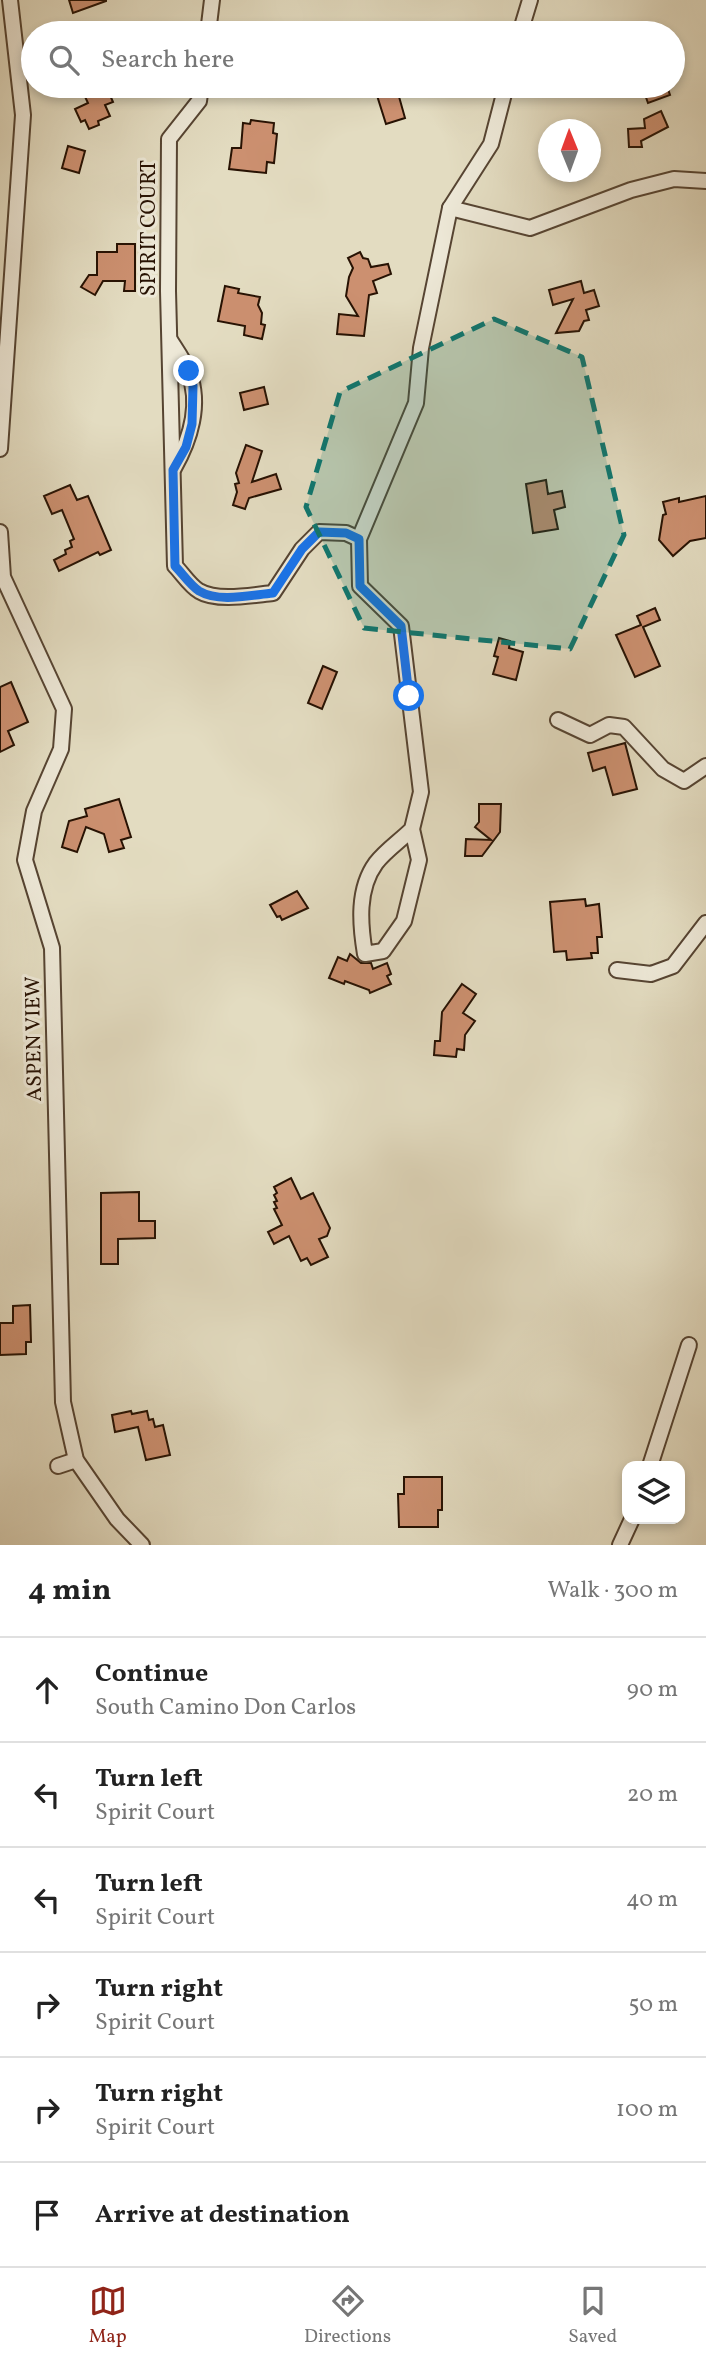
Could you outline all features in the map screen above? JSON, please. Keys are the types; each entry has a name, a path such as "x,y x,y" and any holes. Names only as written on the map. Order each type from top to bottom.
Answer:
{"street":[{"path":"10,0 21,97"},
{"path":"209,21 212,0"},
{"path":"524,21 530,0"},
{"path":"0,449 23,115 21,98"},
{"name":"SPIRIT COURT","path":"199,98 169,139 175,566 199,591 239,597 273,593 302,549 319,532 346,533 359,539"},
{"path":"412,829 376,864 363,890 360,923 365,954 383,951 404,921 419,860 412,829 421,793 401,626 360,586 359,539 416,403 421,348 450,208 491,144 503,98"},
{"path":"450,208 530,228 631,190 674,179 706,181"},
{"name":"SPIRIT COURT","path":"170,339 189,371 194,404 186,447 173,470"},
{"name":"ASPEN VIEW","path":"0,532 3,577 64,709 61,749 34,811 25,860 52,948 63,1402 76,1460 117,1519 142,1545"},
{"path":"558,720 590,735 609,725 624,727 663,769 684,781 706,766"},
{"path":"617,970 651,974 673,966 706,923"},
{"path":"652,1461 689,1345"},
{"path":"58,1466 76,1460"},
{"path":"620,1545 630,1524"}],"highlighted area":[{"path":"494,319 582,357 624,535 570,649 364,628 306,507 340,392"}],"building":[{"path":"69,0 106,0 106,1 73,13"},
{"path":"86,98 111,98 113,102 105,105 110,116 89,129 85,120 81,122 75,109 88,103"},
{"path":"378,98 399,98 405,118 386,124"},
{"path":"646,98 662,98 648,103"},
{"path":"661,111 668,127 641,141 642,147 629,147 628,129 645,128 644,119"},
{"path":"251,120 274,123 273,133 277,134 274,163 267,162 266,173 229,169 232,148 241,148 243,123 250,124"},
{"path":"68,146 85,151 79,173 62,168"},
{"path":"117,244 135,244 135,291 124,291 125,281 103,281 95,295 81,287 89,275 97,275 97,252 117,252"},
{"path":"360,252 363,258 368,259 371,267 388,264 391,274 373,281 377,293 369,295 364,336 337,334 339,314 358,316 346,296 353,268 348,258"},
{"path":"581,281 584,293 594,290 599,306 586,310 589,320 584,321 579,331 556,333 573,299 553,305 549,290"},
{"path":"225,286 239,289 238,293 260,297 258,305 262,313 261,324 265,325 262,339 244,335 245,326 218,321"},
{"path":"264,387 268,404 244,410 240,393"},
{"path":"246,445 262,451 252,482 276,474 281,489 249,498 245,509 233,505 237,492 235,484 239,483 236,473"},
{"path":"546,480 548,494 562,491 565,507 554,510 558,529 533,533 526,484"},
{"path":"70,485 77,500 88,496 111,550 100,555 98,552 59,571 54,560 66,554 65,550 72,547 70,541 74,539 62,510 52,514 44,496"},
{"path":"706,496 706,538 690,541 673,556 659,540 663,515 666,514 663,502 679,498 679,502"},
{"path":"655,608 660,620 643,627 660,666 635,677 616,635 641,625 637,616"},
{"path":"499,638 510,641 509,648 523,652 516,680 493,674 498,657 494,656"},
{"path":"323,666 337,672 322,709 308,703"},
{"path":"11,682 28,722 8,731 14,745 0,752 0,687"},
{"path":"625,743 637,789 613,795 605,767 593,771 588,753"},
{"path":"119,799 131,837 121,840 124,848 109,852 104,834 86,827 77,852 62,847 69,821 87,816 85,809"},
{"path":"479,804 501,804 500,832 482,856 465,856 466,839 491,840 475,827 479,822"},
{"path":"297,891 308,908 282,920 280,916 277,917 270,905"},
{"path":"585,899 586,906 599,904 602,937 597,937 598,953 591,953 592,958 567,960 566,951 554,952 550,902"},
{"path":"350,954 361,963 371,963 373,969 387,963 391,974 387,976 391,984 370,993 369,990 345,981 344,984 329,978 338,957 347,961"},
{"path":"462,984 476,994 463,1013 475,1021 465,1035 464,1050 457,1049 456,1057 434,1055 435,1041 440,1041 442,1012"},
{"path":"291,1178 301,1199 313,1193 330,1228 327,1236 319,1239 328,1257 311,1265 307,1258 301,1261 289,1236 274,1244 268,1232 282,1225 274,1209 277,1208 274,1195 277,1193 274,1187"},
{"path":"139,1192 139,1221 155,1221 155,1238 118,1239 118,1264 101,1264 101,1193"},
{"path":"30,1305 31,1342 26,1342 26,1354 0,1355 0,1323 13,1323 13,1306"},
{"path":"131,1411 132,1414 147,1411 149,1420 153,1419 155,1427 163,1425 170,1455 146,1460 138,1427 115,1432 112,1415"},
{"path":"404,1477 442,1477 442,1510 438,1510 438,1527 399,1527 398,1494 404,1494"}],"route":[{"path":"189,371 193,386 192,424 186,447 173,470 175,566 199,591 239,597 273,593 302,549 319,532 346,533 359,539 360,586 401,626 409,696"}]}
